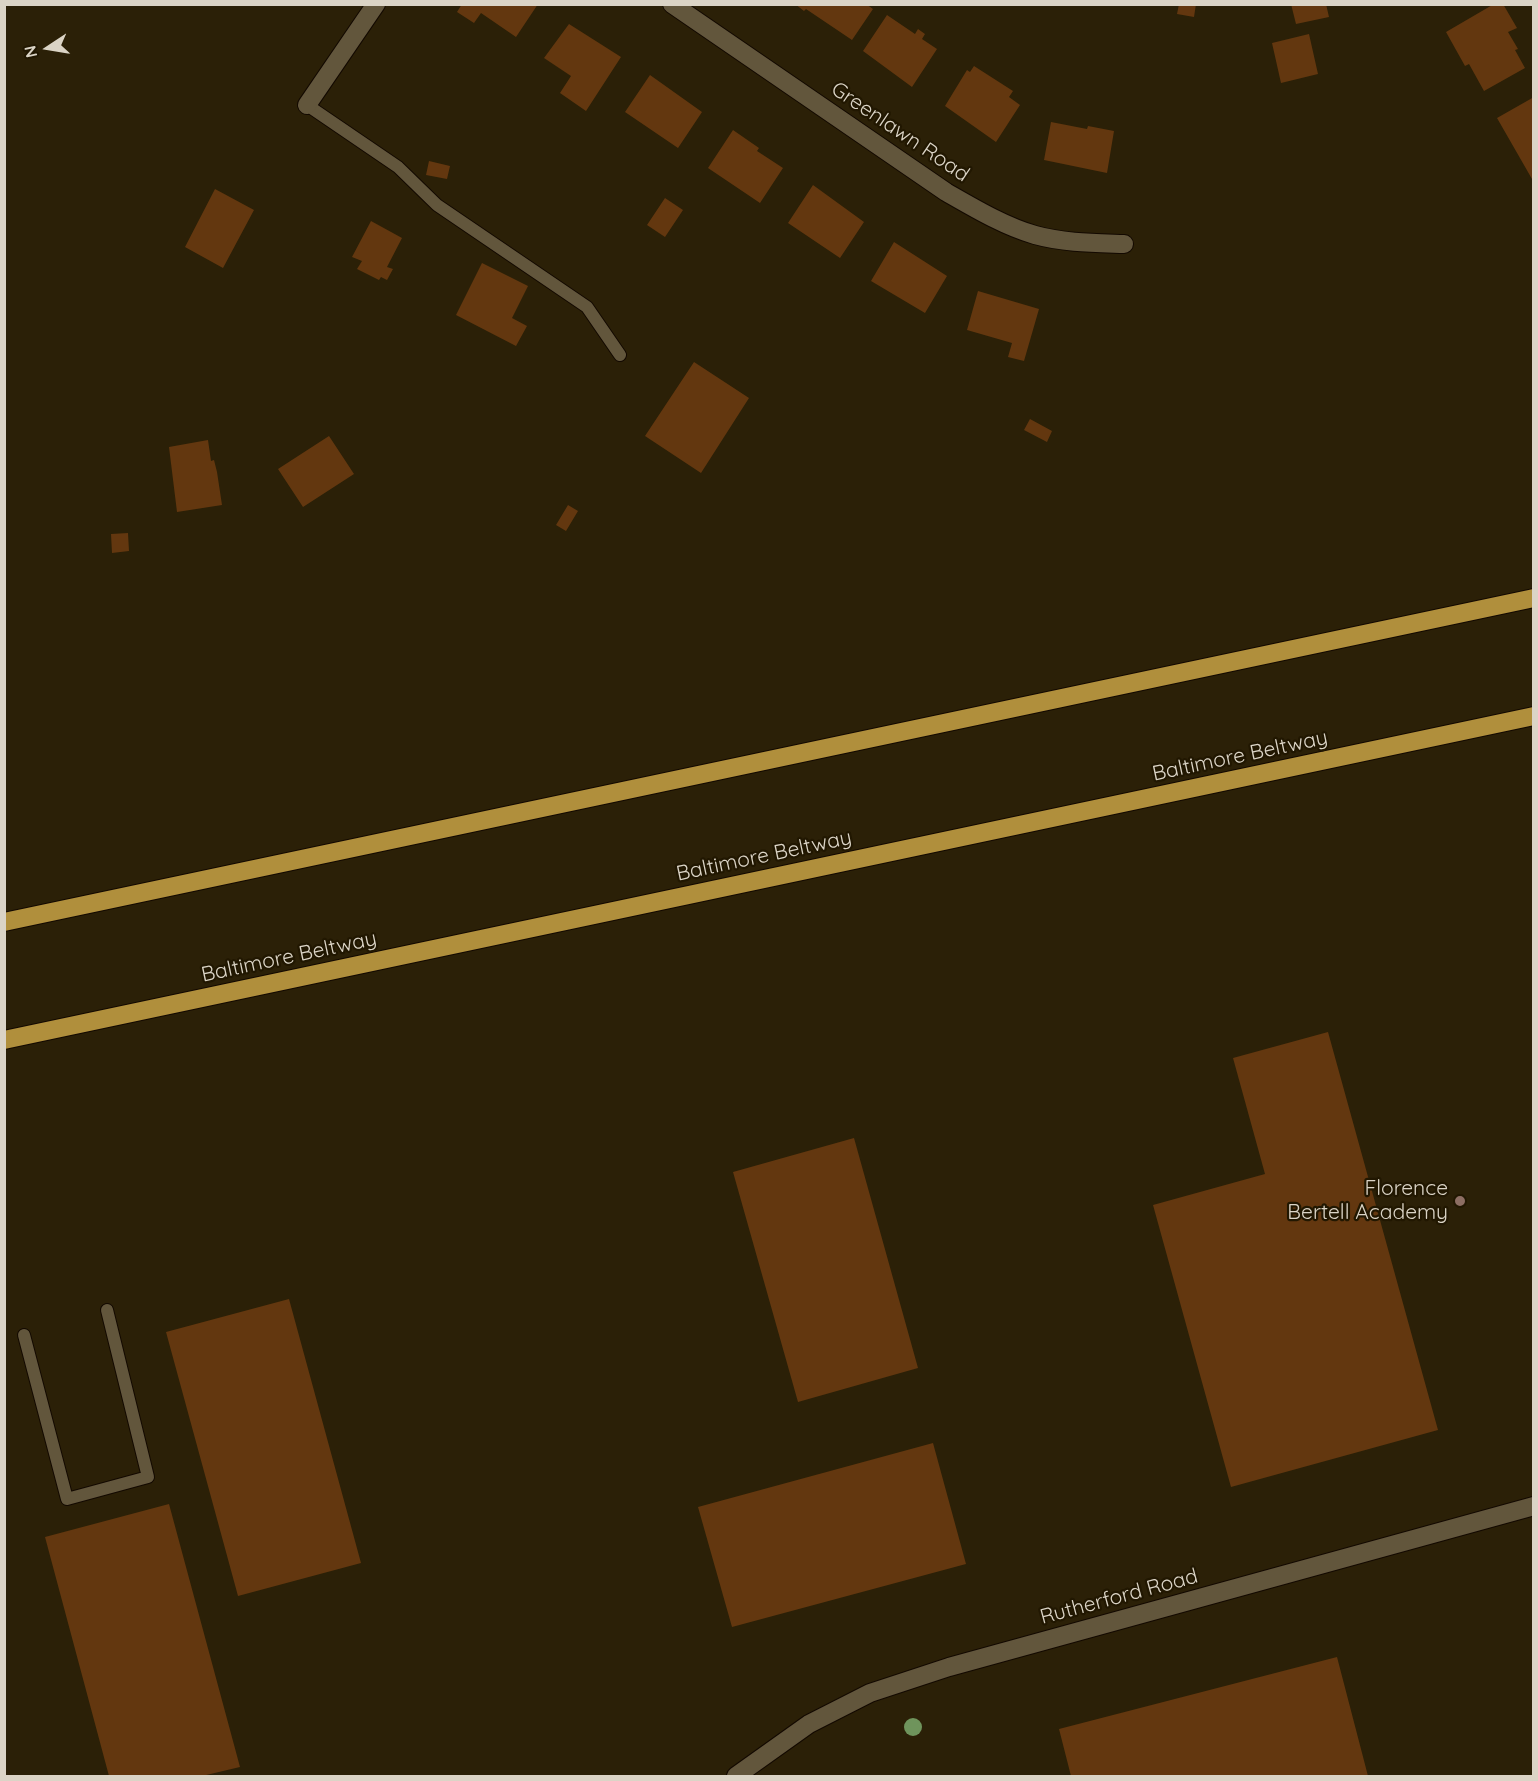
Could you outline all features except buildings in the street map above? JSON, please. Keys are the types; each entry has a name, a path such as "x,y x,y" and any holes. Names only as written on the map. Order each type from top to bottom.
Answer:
{"highway":[{"path":"4,922 1533,598"},
{"name":"Baltimore Beltway","path":"4,1040 1533,716"}],"street":[{"path":"307,105 376,4"},
{"name":"Greenlawn Road","path":"672,4 946,192 989,217 1035,234 1079,243 1124,244"},
{"name":"Rutherford Road","path":"736,1776 809,1724 870,1694 949,1667 1533,1506"}],"lane":[{"path":"307,105 398,167 438,205 587,307 620,355"},
{"path":"24,1335 67,1499 148,1478 107,1310"}],"place":[{"name":"Florence Bertell Academy","path":"1460,1201"}]}
